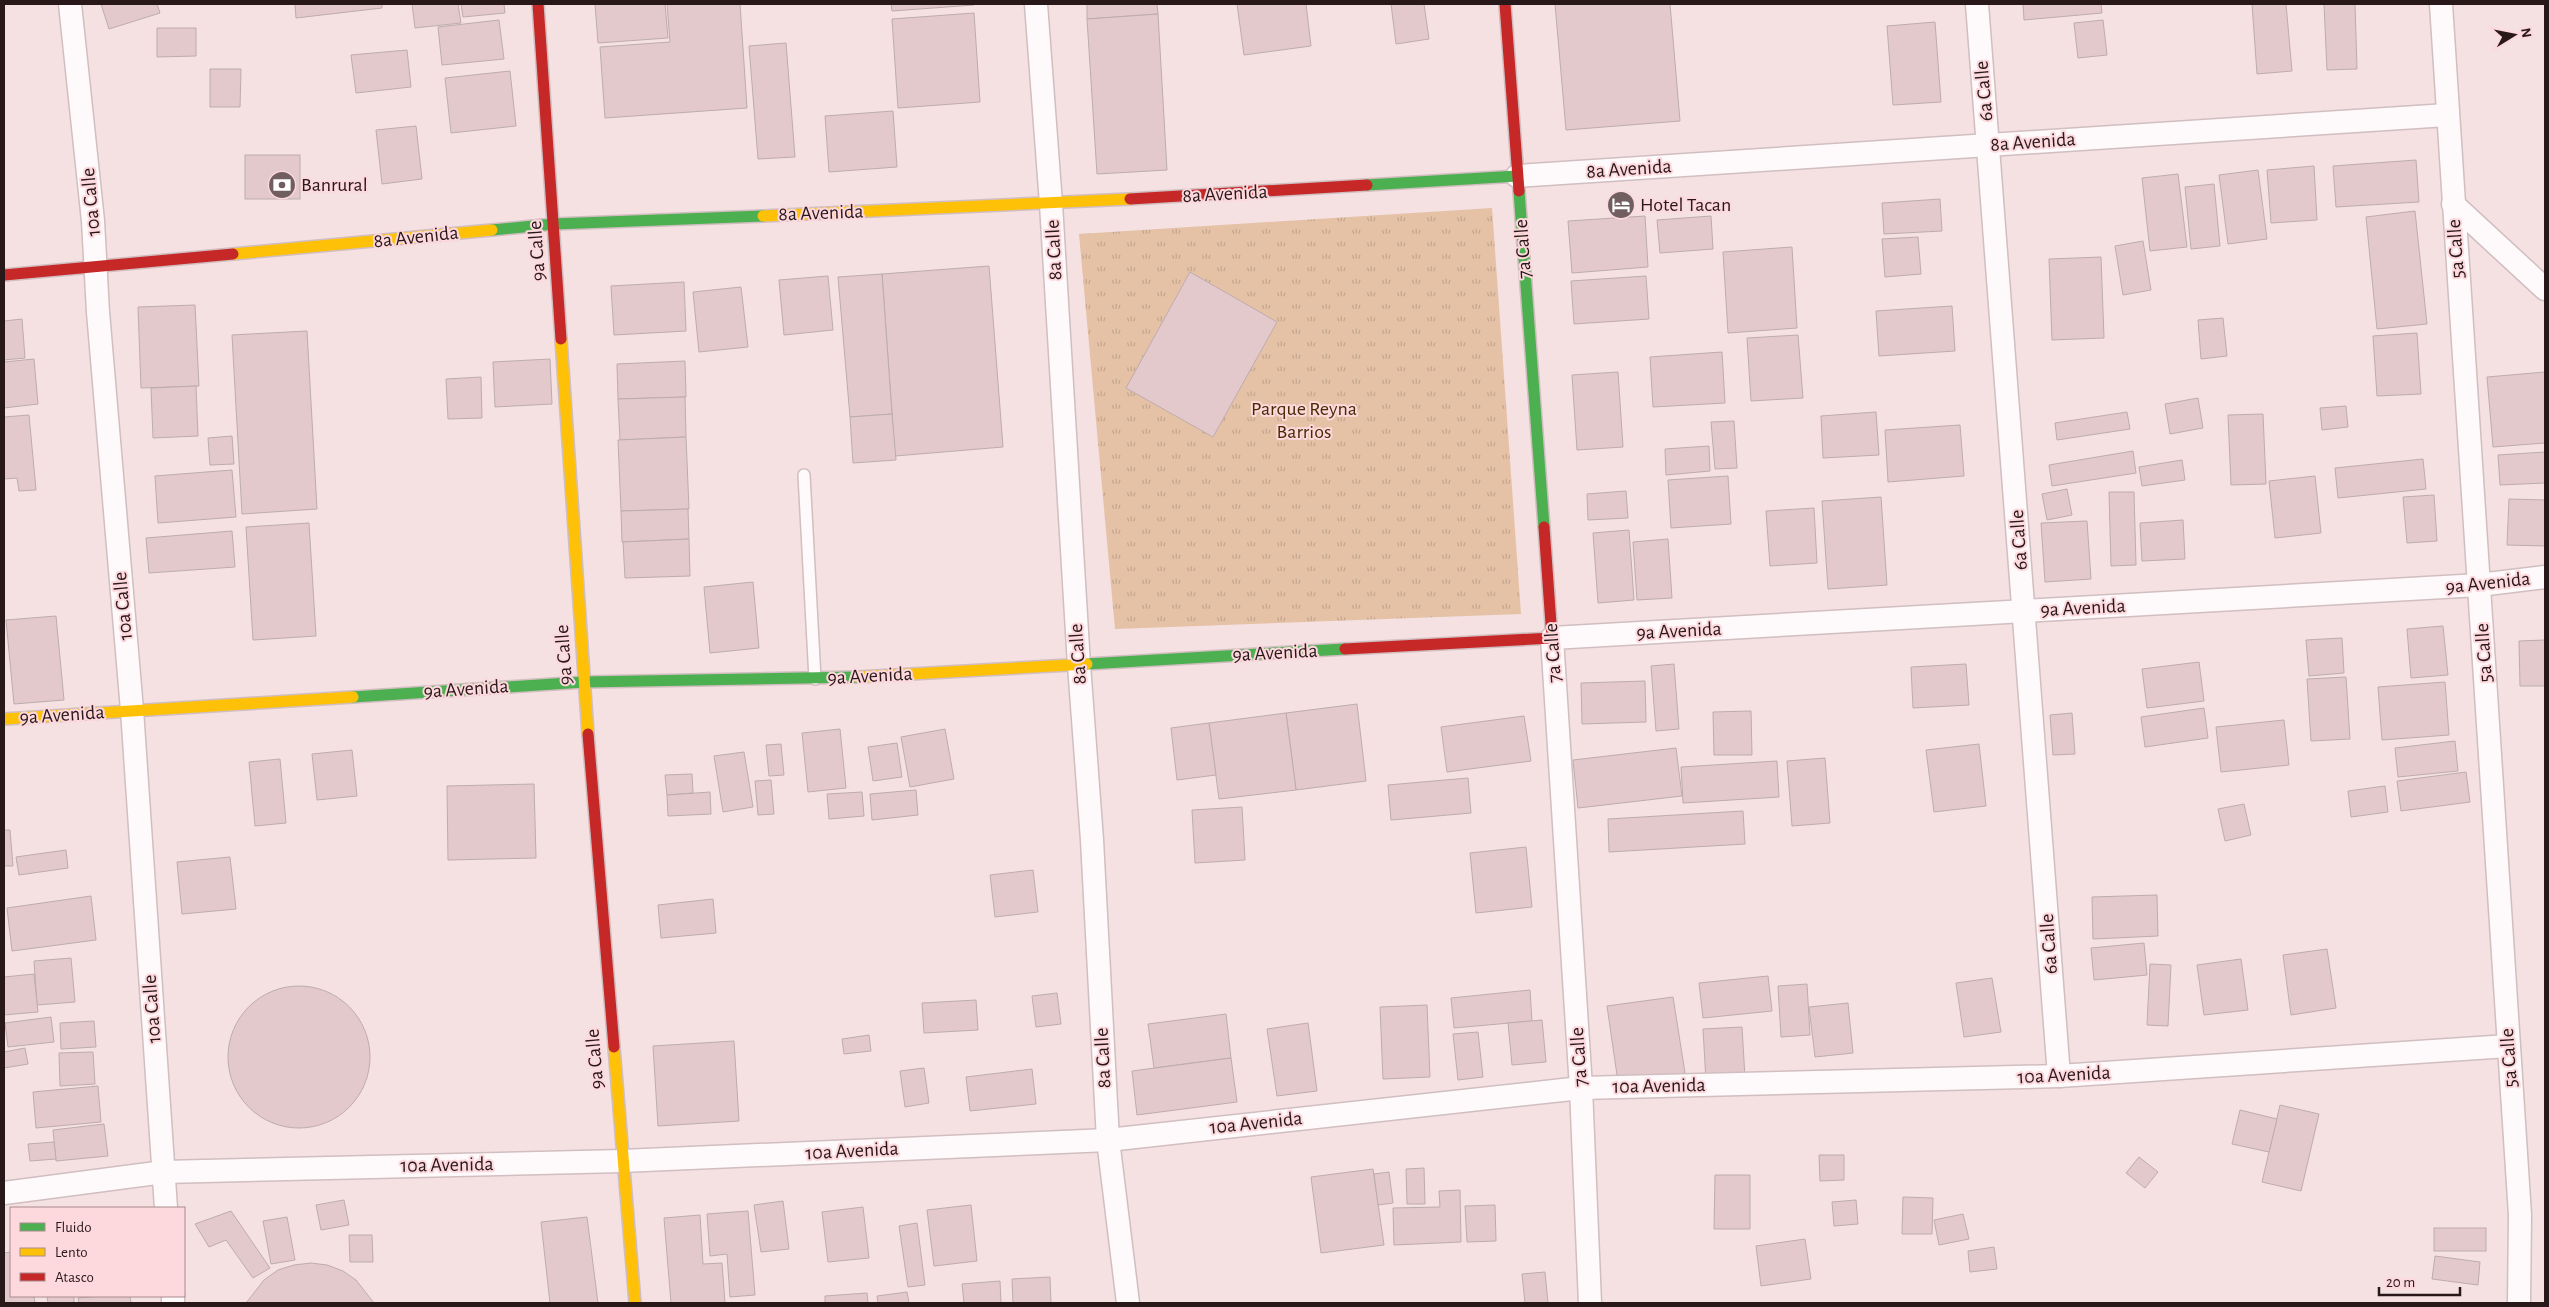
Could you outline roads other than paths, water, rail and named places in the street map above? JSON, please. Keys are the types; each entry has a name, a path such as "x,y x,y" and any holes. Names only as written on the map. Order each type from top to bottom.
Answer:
{"street":[{"name":"10a Calle","path":"70,4 96,268 98,322 132,710 166,1207"},
{"name":"9a Calle","path":"538,4 584,682 635,1303"},
{"name":"8a Calle","path":"1036,4 1052,204 1079,664 1092,840 1108,1140 1128,1303"},
{"name":"7a Calle","path":"1505,4 1552,638 1581,1088 1590,1303"},
{"name":"6a Calle","path":"1977,4 2059,1076"},
{"name":"5a Calle","path":"2441,4 2520,1215 2519,1303"},
{"name":"8a Avenida","path":"4,275 96,268 554,224 1052,204 1517,176 2447,115"},
{"path":"2453,204 2545,289"},
{"name":"9a Avenida","path":"4,719 584,682 815,679 1552,638 2479,585 2545,577"},
{"name":"10a Avenida","path":"4,1193 164,1172 622,1161 1108,1140 1581,1088 2059,1076 2508,1046"}],"lane":[{"path":"804,475 815,679"}],"place":[{"name":"Banrural","path":"282,185"},
{"name":"Hotel Tacan","path":"1621,205"}],"park label":[{"name":"Parque Reyna Barrios","path":"1304,420"}]}
